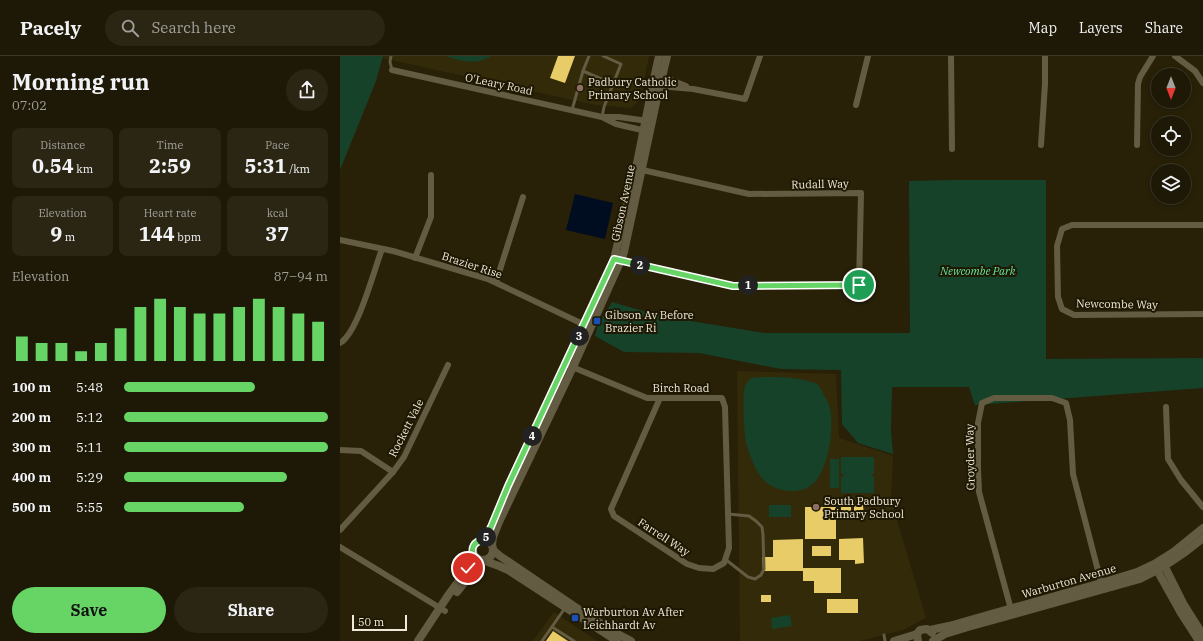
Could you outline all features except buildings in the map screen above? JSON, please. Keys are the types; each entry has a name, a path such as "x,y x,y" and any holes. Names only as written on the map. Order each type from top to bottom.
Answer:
{"main road":[{"name":"Gibson Avenue","path":"492,547 493,536 499,522 618,260 639,169 657,80 659,56"},
{"name":"Gibson Avenue","path":"657,80 667,56"},
{"name":"Gibson Avenue","path":"484,540 508,486 569,365"},
{"name":"Warburton Avenue","path":"933,641 945,634 1012,612 1102,586 1140,579 1203,528"},
{"name":"Warburton Avenue","path":"1159,565 1191,548 1203,538"},
{"path":"425,641 474,557 472,550 474,544 480,540 484,540 490,542 492,547 500,556 543,586 631,641"},
{"path":"418,641 478,565 488,560 492,556 492,547"},
{"path":"474,557 508,570 565,608 606,638 616,641"},
{"path":"1159,565 1203,635"},
{"path":"1159,565 1181,613 1200,641"},
{"name":"Warburton Avenue","path":"917,638 922,629 930,630 1012,612"},
{"path":"930,630 933,634 933,641"},
{"path":"894,641 917,638"}],"street":[{"path":"657,80 672,80 693,89 745,99 760,56"},
{"path":"856,106 868,56"},
{"path":"950,56 952,149"},
{"path":"1041,145 1045,84 1045,56"},
{"path":"1137,145 1138,84 1140,77 1153,56"},
{"path":"1175,56 1195,71 1203,83"},
{"name":"O'Leary Road","path":"392,70 602,117 616,124 646,131"},
{"name":"O'Leary Road","path":"602,117 619,116 648,121"},
{"name":"Rudall Way","path":"618,260 733,286 859,285 861,193 749,194 639,169"},
{"path":"415,258 431,217 431,175"},
{"path":"496,282 523,197"},
{"name":"Newcombe Way","path":"1203,225 1072,226 1062,229 1057,246 1058,297 1062,309 1074,315 1203,314"},
{"name":"Brazier Rise","path":"340,240 382,249 488,279 587,326"},
{"path":"340,343 345,340 356,322 382,249"},
{"name":"Rockett Vale","path":"340,530 393,472 404,457 448,365"},
{"name":"Birch Road","path":"569,365 647,398 722,398 725,407 728,514"},
{"name":"Farrell Way","path":"660,398 611,509 614,516 687,564 699,568 713,569 724,563 725,559"},
{"name":"Groyder Way","path":"1012,612 979,492 978,423 982,404 994,398 1052,398 1066,403 1070,420 1073,474 1102,586"},
{"path":"1166,407 1168,459 1203,507"},
{"path":"340,450 361,451 393,472"},
{"path":"725,559 728,548 728,514"},
{"path":"340,547 442,610"}],"lane":[{"path":"391,56 390,62 392,70"},
{"path":"572,110 583,71 589,56"},
{"path":"602,117 604,107 621,64 603,56"},
{"path":"583,71 613,84"},
{"path":"725,559 748,577 755,579 761,575 764,569 764,535 762,527 749,516 728,514"},
{"path":"542,641 565,608"},
{"path":"552,627 574,641"},
{"path":"884,635 885,641"}],"shaded area":[{"name":"Padbury Catholic Primary School","path":"383,56 649,56 640,100 630,108 595,105 382,58"},
{"name":"South Padbury Primary School","path":"737,371 836,374 839,438 893,456 891,500 926,618 903,630 860,641 740,641"},
{"path":"554,612 594,639 596,641 533,641"}],"green space":[{"path":"340,56 383,56 376,81 340,170"},
{"path":"447,56 491,56 480,61 469,62"},
{"name":"Newcombe Park","path":"1046,180 1046,359 1203,358 1203,388 975,405 969,387 892,387 891,431 893,454 858,443 842,424 841,370 781,369 699,353 624,352 595,336 598,325 612,302 660,316 764,333 910,333 909,181"},
{"path":"751,378 791,378 816,384 820,388 829,405 831,416 831,437 827,458 819,476 814,483 804,489 798,491 782,490 767,483 757,471 750,455 745,434 745,385"},
{"path":"841,457 874,457 874,474 871,474 874,476 874,493 841,493 841,477 844,476 844,474 841,474"},
{"path":"830,459 839,459 839,488 830,488"},
{"path":"769,505 791,505 791,517 769,517"},
{"path":"790,615 792,626 772,629 771,618"}],"water":[{"path":"575,194 613,203 605,239 566,230"}],"place":[{"name":"Padbury Catholic Primary School","path":"580,88"},
{"name":"Gibson Av Before Brazier Ri","path":"597,321"},
{"name":"South Padbury Primary School","path":"816,507"},
{"name":"Warburton Av After Leichhardt Av","path":"575,618"}],"route":[{"path":"468,568 474,557 472,550 474,544 480,540 484,540 491,527 508,486 614,259 733,286 859,285"}]}
